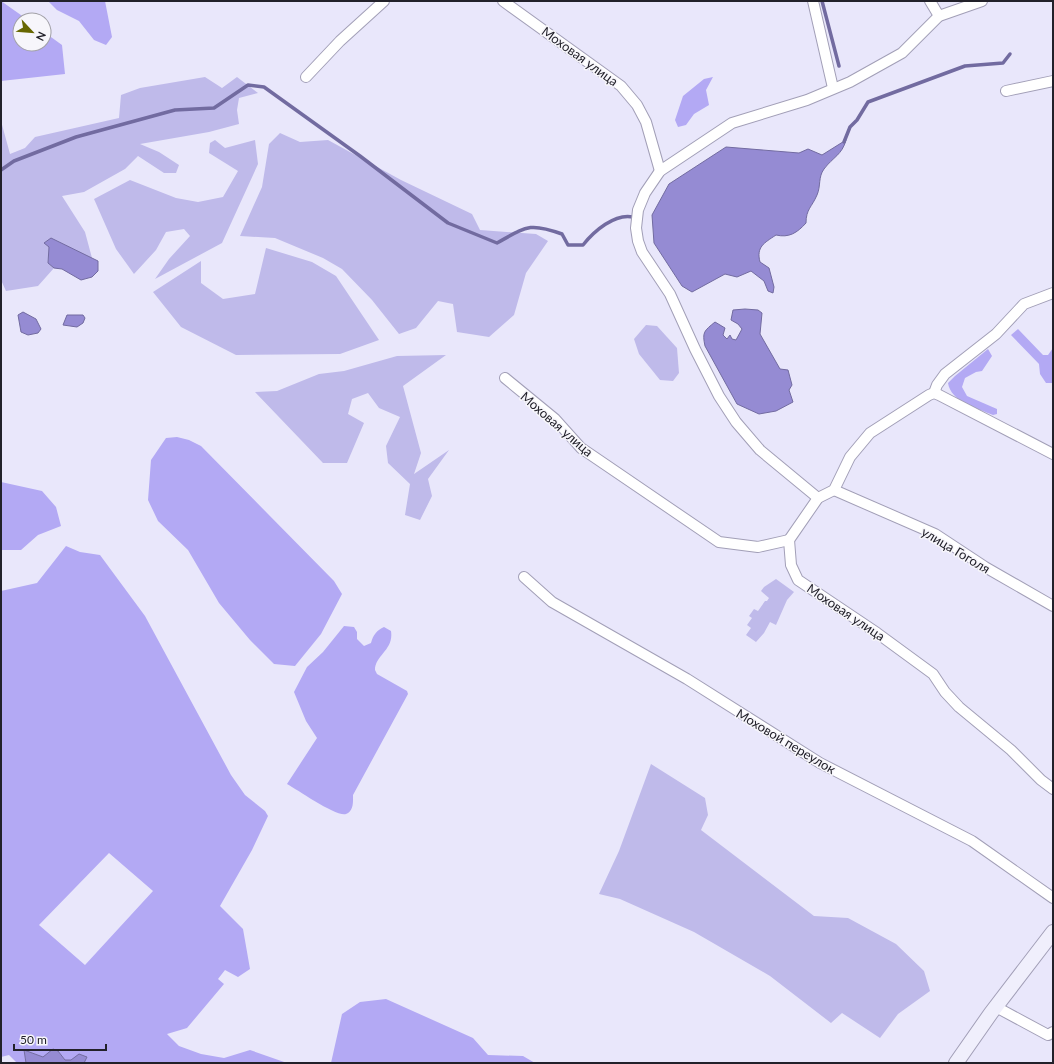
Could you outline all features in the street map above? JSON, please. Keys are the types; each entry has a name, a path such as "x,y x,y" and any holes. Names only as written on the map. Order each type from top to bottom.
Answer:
{"street":[{"path":"306,77 340,41 384,1"},
{"name":"Моховая улица","path":"503,1 621,86 637,105 646,122 660,171"},
{"path":"814,1 833,88"},
{"path":"930,1 939,16"},
{"path":"818,498 760,450 736,422 719,396 694,349 670,294 642,252 638,241 636,228 638,210 645,193 660,171 732,123 807,100 850,82 902,53 939,16 982,1"},
{"path":"1006,91 1053,81"},
{"path":"934,394 937,385 945,374 996,334 1024,304 1053,294"},
{"name":"Моховая улица","path":"505,378 555,418 581,448 719,542 758,547 789,540 791,566 798,580 877,632 933,674 945,692 959,707 1011,750 1041,780 1053,789"},
{"path":"789,540 818,498 834,490 850,457 870,433 930,395 934,394 1053,454"},
{"name":"улица Гоголя","path":"834,490 935,534 985,567 1053,606"},
{"name":"Моховой переулок","path":"524,577 552,602 687,679 820,764 972,841 1053,898"},
{"path":"956,1063 1053,932"},
{"path":"996,1007 1048,1035 1053,1032"}],"shaded area":[{"path":"1,1 17,12 12,12 12,52 52,52 52,38 62,45 65,74 1,81"},
{"path":"48,1 105,1 112,37 106,45 94,40 79,21 57,10"},
{"path":"205,77 222,88 237,77 258,93 239,98 237,110 239,124 209,132 140,144 159,152 179,165 176,173 164,173 138,156 125,169 84,192 62,196 85,232 92,258 83,255 76,250 49,247 48,263 54,268 38,286 6,291 1,280 1,121 10,154 25,148 35,137 119,118 121,95 140,88"},
{"path":"713,77 706,90 709,105 694,114 686,125 678,127 675,120 683,96 704,79"},
{"path":"280,133 300,142 328,140 401,180 472,214 480,230 536,234 548,241 526,273 514,315 489,337 457,332 453,304 438,301 416,328 399,334 372,300 342,269 323,258 275,238 240,236 262,187 269,144"},
{"path":"215,140 225,148 255,140 258,164 222,243 155,279 169,259 190,236 184,229 166,232 156,250 134,274 116,249 94,199 130,180 176,198 198,202 223,197 238,171 209,153 210,143"},
{"path":"846,140 840,153 822,172 818,192 808,211 806,223 792,234 785,236 776,235 765,243 760,249 760,262 769,268 774,287 773,293 768,291 764,281 751,271 737,277 725,274 692,292 682,286 654,243 652,215 669,184 726,147 799,153 808,149 822,155"},
{"path":"51,238 98,261 98,271 92,277 81,280 62,269 54,268 48,263 49,247 44,243"},
{"path":"266,248 312,262 336,276 379,340 340,354 236,355 181,327 153,292 201,261 201,283 223,299 255,294"},
{"path":"733,310 758,310 762,313 760,334 780,369 788,370 792,385 789,390 793,402 776,411 759,414 737,404 705,346 705,332 715,322 725,328 723,335 727,339 730,335 732,339 736,340 742,329 738,324 731,320"},
{"path":"23,312 36,319 41,329 38,333 28,335 21,332 18,315"},
{"path":"67,315 83,315 85,318 83,323 77,327 63,325"},
{"path":"646,325 657,326 677,348 679,373 673,381 660,380 639,354 634,339"},
{"path":"1018,329 1043,355 1048,355 1053,348 1053,383 1046,383 1040,374 1039,364 1011,335"},
{"path":"988,349 992,356 982,371 976,372 965,378 962,387 967,396 997,409 997,414 993,415 959,400 950,390 948,383"},
{"path":"446,355 403,386 421,453 414,474 449,450 428,479 432,496 420,520 405,515 410,484 388,463 386,446 400,417 379,408 368,393 352,399 348,414 364,423 347,463 323,463 255,392 277,391 319,374 344,371 397,356"},
{"path":"177,437 189,440 201,446 334,581 342,594 321,634 295,666 274,664 250,640 219,603 188,550 158,521 148,500 151,460 166,438"},
{"path":"1,482 42,491 56,507 61,526 38,535 21,550 1,550"},
{"path":"66,546 80,552 100,555 145,616 231,775 245,795 265,811 268,816 252,850 220,906 243,929 250,969 238,977 225,970 218,979 224,984 187,1028 167,1034 179,1046 201,1054 224,1058 250,1050 287,1063 84,1063 87,1057 65,1060 58,1051 43,1057 24,1050 26,1063 17,1063 9,1055 1,1057 1,591 37,583","holes":["109,853 153,891 85,965 39,925"]},
{"path":"776,579 794,592 787,600 776,625 770,622 764,633 756,642 746,635 751,628 747,625 752,618 749,616 754,609 758,611 765,601 767,601 769,598 761,591 764,587"},
{"path":"344,626 354,627 357,632 357,639 364,646 371,643 377,631 382,628 384,627 391,631 390,643 378,660 375,670 377,674 407,691 408,694 353,795 352,808 349,813 341,814 287,784 317,738 306,721 294,692 307,667 323,652"},
{"path":"651,764 705,798 708,815 701,830 814,916 848,918 896,944 924,971 930,991 898,1014 880,1038 842,1013 831,1023 770,976 694,932 620,899 599,894 619,851"},
{"path":"386,999 473,1038 488,1055 523,1056 535,1063 331,1063 342,1014 360,1002"},
{"path":"53,1049 58,1051 65,1060 71,1060 79,1054 87,1057 84,1063 26,1063 24,1050 43,1057"}],"waterway":[{"path":"822,1 839,66"},
{"path":"844,142 850,127 857,120 868,102 965,66 1003,63 1010,54"},
{"path":"1,170 14,161 76,137 175,110 214,108 248,85 264,87 360,156 448,223 497,243 522,230 535,227 562,234 568,245 583,245 593,234 612,220 626,216 633,217"}]}
